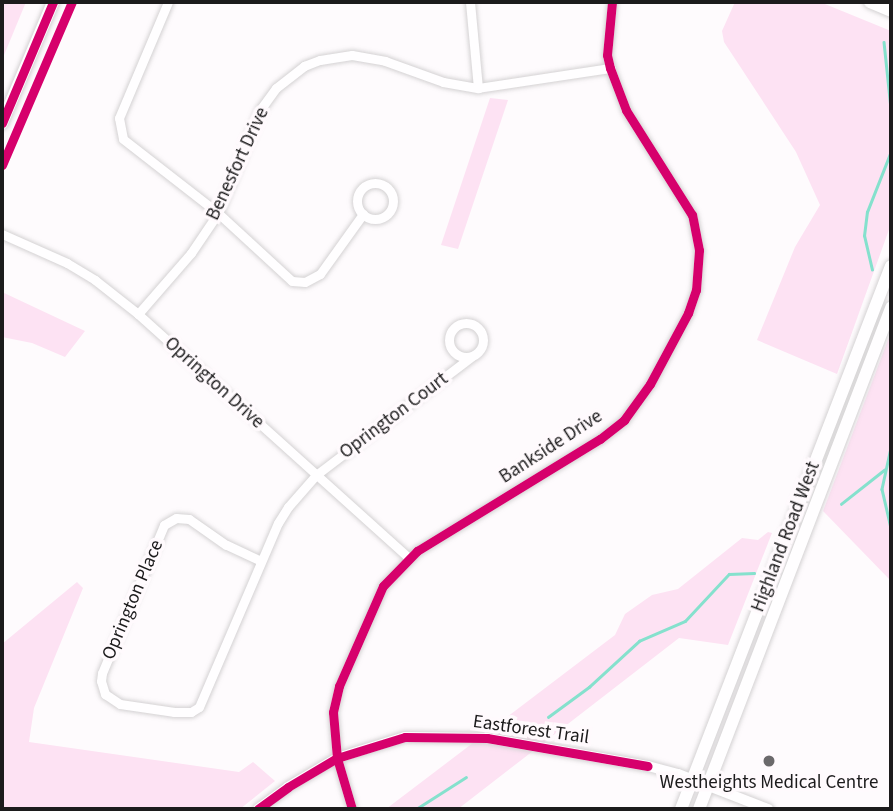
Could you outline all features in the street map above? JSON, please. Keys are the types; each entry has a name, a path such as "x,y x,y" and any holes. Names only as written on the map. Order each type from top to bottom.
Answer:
{"main road":[{"path":"2,123 53,2"},
{"path":"870,2 891,10"},
{"name":"Highland Road West","path":"681,809 891,266"},
{"name":"Highland Road West","path":"699,809 891,308"}],"street":[{"path":"168,2 119,118 119,130 130,146 218,213 286,276 298,282 320,274 363,214"},
{"path":"470,2 478,88"},
{"name":"Bankside Drive","path":"352,809 337,758 333,712 340,685 371,607 383,586 409,558 600,439 624,420 644,394 688,313 699,273 698,239 692,215 626,110 610,68 607,55 612,2"},
{"name":"Benesfort Drive","path":"138,314 191,253 218,213 260,110 276,88 304,66 320,60 352,55 385,61 443,82 478,88 610,68"},
{"path":"373,183 388,188 393,201 388,213 373,218 363,214 357,203 361,190 373,183"},
{"name":"Oprington Drive","path":"2,234 67,263 95,280 138,314 409,558"},
{"name":"Oprington Court","path":"316,475 471,356 481,348 482,333 473,323 460,323 450,332 450,347 456,355 471,356"},
{"name":"Oprington Place","path":"261,561 226,545 189,519 176,518 164,525 102,673 100,681 106,694 120,704 174,712 191,712 200,707 278,523 316,475"},
{"name":"Eastforest Trail","path":"258,809 288,787 337,758 405,737 487,738 648,766 768,809"}],"shaded area":[{"path":"2,2 26,2 2,60"},
{"path":"735,2 820,2 891,31 891,224 837,374 757,340 795,247 820,205 796,152 724,42 722,31"},
{"path":"490,98 508,100 458,249 441,245"},
{"path":"2,292 85,331 65,357 32,343 2,337"},
{"path":"891,332 891,581 823,511"},
{"path":"768,532 772,533 728,645 679,638 458,809 386,809 615,635 625,614 652,595 678,589 742,538 758,540"},
{"path":"77,582 83,588 34,708 29,742 239,772 253,762 275,781 240,809 2,809 2,644"}],"waterway":[{"path":"884,42 891,109"},
{"path":"872,270 864,236 867,212 891,151"},
{"path":"891,448 882,489 891,527"},
{"path":"841,504 884,470"},
{"path":"548,717 589,687 639,641 685,621 729,574 754,573"},
{"path":"416,809 466,777"}],"cycle path":[{"path":"2,123 53,2"},
{"path":"2,165 72,2"},
{"path":"352,809 337,758 333,712 339,686 383,586 417,551 600,439 624,420 650,384 688,313 696,290 699,250 692,215 626,110 610,68 607,55 612,2"},
{"path":"258,809 288,787 337,758 405,737 487,738 648,766"}],"place":[{"name":"Westheights Medical Centre","path":"769,761"}]}
